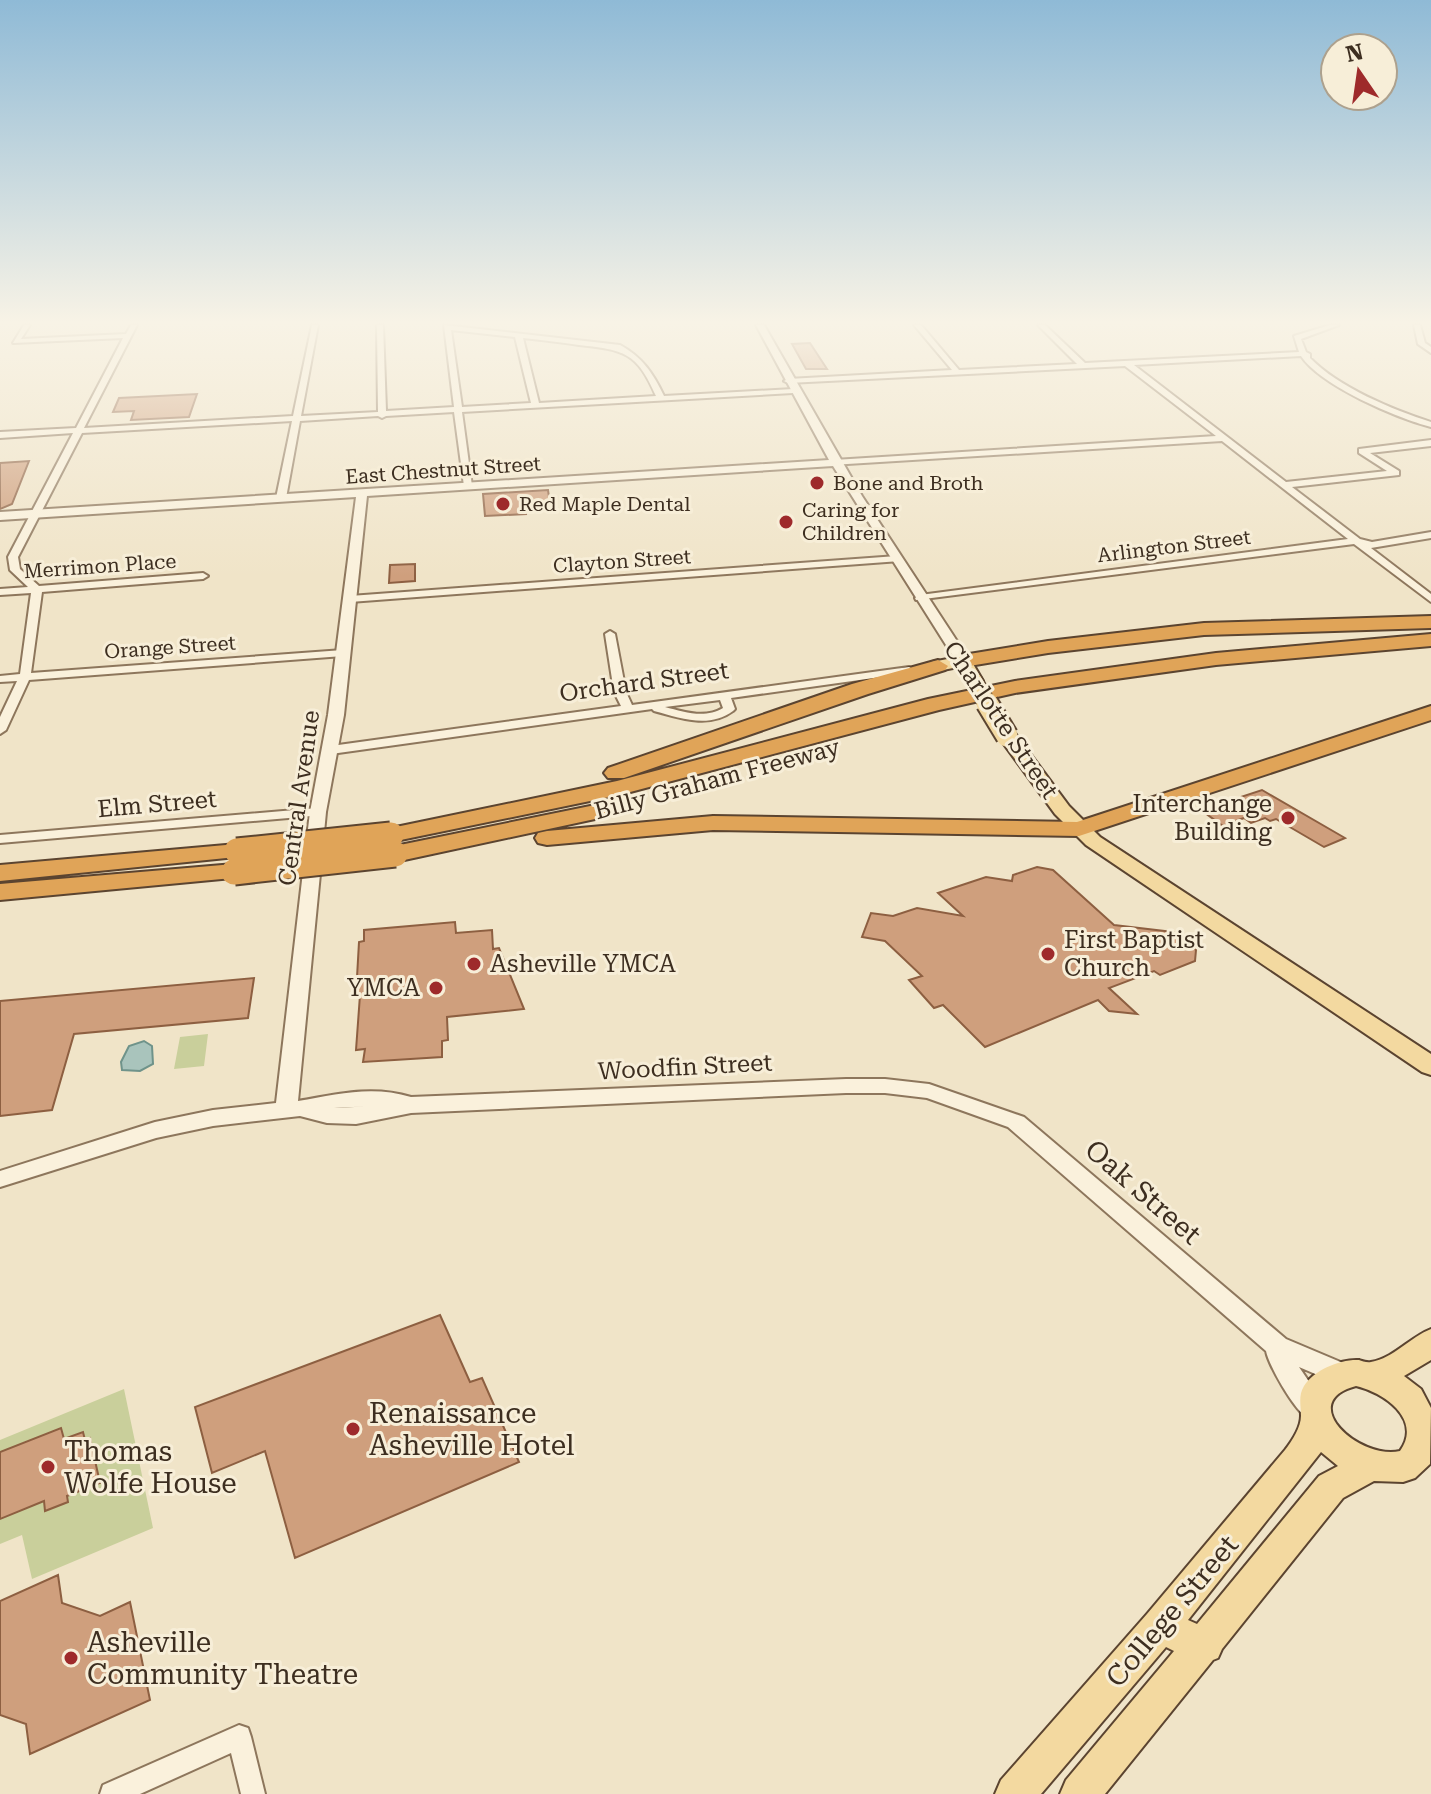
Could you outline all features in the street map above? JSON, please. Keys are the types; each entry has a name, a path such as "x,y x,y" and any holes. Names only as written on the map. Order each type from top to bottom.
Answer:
{"highway":[{"path":"963,661 1034,649 1204,629 1431,622"},
{"name":"Billy Graham Freeway","path":"0,892 393,844 444,826 619,788 936,704 1015,687 1216,659 1431,640"},
{"name":"Billy Graham Freeway","path":"393,844 428,848 633,803 951,715 1023,700 1294,665 1431,656"},
{"path":"444,826 607,776 860,689 938,666"},
{"path":"428,848 713,823 1079,829 1250,771 1354,741 1431,713"},
{"name":"Billy Graham Freeway","path":"0,870 236,862"}],"main road":[{"name":"Orchard Street","path":"938,666 963,661"},
{"name":"Charlotte Street","path":"963,661 1007,736 1079,829 1197,912 1431,1066"},
{"path":"1356,1375 1409,1397 1428,1413 1429,1442 1424,1467 1371,1466 1343,1453 1322,1431 1315,1414 1316,1393 1326,1381 1410,1359 1431,1342"},
{"name":"College Street","path":"1015,1794 1160,1627 1308,1445 1315,1414"},
{"name":"College Street","path":"1080,1794 1205,1645 1331,1487 1371,1466"},
{"path":"1160,1627 1205,1645"}],"street":[{"path":"0,730 25,677 37,589 15,570 13,557 90,409"},
{"path":"281,498 298,409"},
{"path":"382,409 382,416"},
{"path":"459,409 468,486"},
{"path":"0,435 510,409"},
{"name":"Charlotte Street","path":"803,409 834,463 963,661"},
{"path":"1185,409 1431,599"},
{"path":"1389,409 1430,425"},
{"name":"East Chestnut Street","path":"0,516 1223,438"},
{"path":"1284,485 1396,473 1362,451 1431,443"},
{"name":"Central Avenue","path":"294,1109 318,812 331,750 362,493"},
{"name":"Arlington Street","path":"920,598 1355,541 1372,545 1431,535"},
{"name":"Clayton Street","path":"350,599 897,559"},
{"name":"Merrimon Place","path":"0,592 203,576"},
{"path":"610,634 620,692 628,710"},
{"name":"Orange Street","path":"0,679 343,653"},
{"name":"Orchard Street","path":"331,750 938,666"},
{"path":"649,707 693,716 719,716 729,709 724,694"},
{"name":"Elm Street","path":"0,839 318,812"},
{"name":"Woodfin Street","path":"0,1179 155,1130 213,1118 294,1109 318,1116 334,1116 386,1113 411,1105 846,1086 929,1091 960,1100"},
{"name":"Oak Street","path":"960,1100 1016,1122 1277,1346 1356,1375"},
{"name":"Oak Street","path":"1277,1346 1281,1363 1315,1414"},
{"path":"112,1794 239,1737 253,1794"}],"green space":[{"path":"208,1034 204,1066 174,1069 180,1037"},
{"path":"124,1389 153,1528 32,1579 22,1535 0,1544 0,1440"}],"water":[{"path":"144,1041 152,1046 153,1064 140,1071 122,1070 121,1062 129,1046"}],"building":[{"path":"114,409 192,409 189,417 131,420 134,411 113,412"},
{"path":"29,461 12,504 0,509 0,463"},
{"name":"Red Maple Dental","path":"548,490 550,504 525,506 526,514 485,516 483,494"},
{"path":"415,564 415,581 389,583 390,565"},
{"name":"Interchange Building","path":"1262,790 1345,838 1324,847 1276,819 1270,821 1265,818 1251,823 1244,818 1223,826 1201,810"},
{"name":"First Baptist Church","path":"1037,867 1053,870 1114,925 1173,932 1196,950 1195,961 1160,975 1154,971 1109,988 1137,1014 1109,1011 1098,1000 985,1047 943,1005 934,1008 909,980 922,976 885,941 862,937 871,913 893,916 917,908 963,916 938,893 986,877 1012,881 1013,875"},
{"name":"YMCA","path":"455,922 456,933 492,930 493,949 499,948 524,1009 447,1017 448,1040 442,1041 442,1057 363,1062 365,1049 356,1050 360,995 356,995 359,942 364,941 364,930"},
{"path":"254,978 248,1018 74,1034 52,1110 0,1116 0,1001"},
{"name":"Renaissance Asheville Hotel","path":"440,1315 470,1382 482,1378 519,1462 295,1558 265,1451 212,1473 195,1407"},
{"name":"Thomas Wolfe House","path":"61,1428 64,1439 83,1432 85,1440 90,1438 100,1483 67,1496 68,1502 45,1511 44,1501 0,1519 0,1452"},
{"name":"Asheville Community Theatre","path":"58,1575 62,1603 100,1616 130,1602 150,1700 30,1754 26,1724 0,1715 0,1601"}],"place":[{"name":"Bone and Broth","path":"817,483"},
{"name":"Red Maple Dental","path":"503,504"},
{"name":"Caring for Children","path":"786,522"},
{"name":"Interchange Building","path":"1288,818"},
{"name":"First Baptist Church","path":"1048,954"},
{"name":"Asheville YMCA","path":"474,964"},
{"name":"YMCA","path":"436,988"},
{"name":"Renaissance Asheville Hotel","path":"353,1429"},
{"name":"Thomas Wolfe House","path":"48,1467"},
{"name":"Asheville Community Theatre","path":"71,1658"}]}
